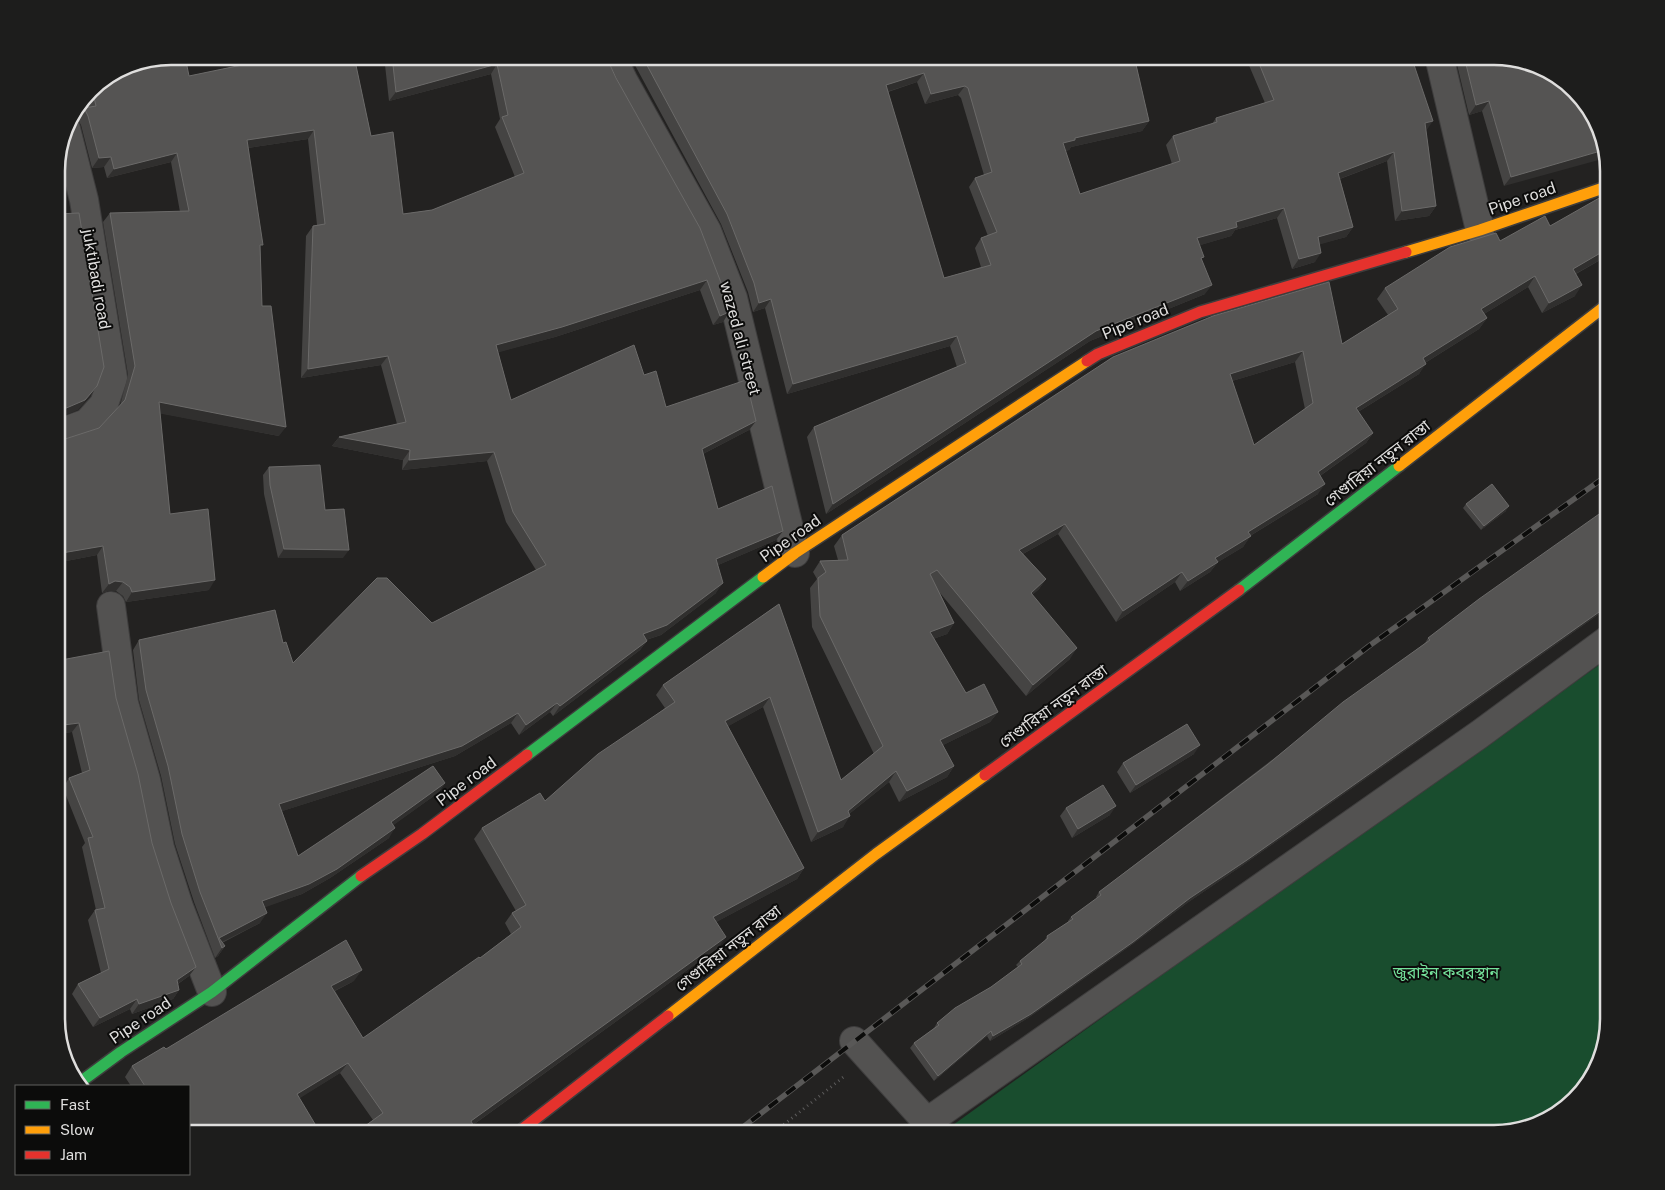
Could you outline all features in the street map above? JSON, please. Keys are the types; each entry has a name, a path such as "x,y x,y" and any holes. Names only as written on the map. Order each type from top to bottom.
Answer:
{"street":[{"name":"wazed ali street","path":"616,65 707,231 733,298 795,553"},
{"path":"1441,65 1480,230"},
{"name":"juktibadi road","path":"65,431 87,423 104,404 113,378 84,200 69,143"},
{"name":"Pipe road","path":"84,1080 212,992 343,888 422,834 795,553 1098,354 1200,312 1480,230 1600,189"},
{"name":"গেণ্ডারিয়া নতুন রাস্তা","path":"528,1125 852,872 1205,616 1600,311"},
{"path":"111,606 124,703 146,780 160,848 179,907 212,992"},
{"path":"933,1125 1480,734 1600,646"},
{"path":"861,1049 926,1125"}],"path":[{"path":"781,1125 861,1049"}],"green space":[{"name":"জুরাইন কবরস্থান","path":"1600,664 1600,1026 1598,1040 1589,1066 1578,1084 1564,1099 1553,1107 1528,1119 1501,1125 953,1125 1263,902"}],"building":[{"path":"187,65 189,76 242,65 356,65 371,136 393,132 403,214 432,210 524,173 502,117 508,115 497,65 610,65 700,228 725,293 729,312 720,316 707,280 562,327 496,345 511,400 634,345 644,375 656,371 666,407 746,380 756,421 702,449 718,509 772,486 783,531 716,559 723,583 667,625 643,634 647,641 560,706 557,703 526,725 518,713 462,746 279,804 298,856 433,766 445,783 391,822 395,828 337,869 309,884 262,901 267,913 219,938 225,946 222,948 200,892 182,834 168,766 146,690 139,640 275,610 283,643 286,642 293,663 377,578 387,578 432,623 546,565 513,512 494,452 409,460 410,450 339,437 406,422 388,356 308,369 313,226 325,224 314,130 247,140 263,245 260,245 262,306 271,306 286,427 159,402 170,514 208,509 215,580 132,592 130,587 123,582 115,581 109,584 103,546 65,552 65,439 99,428 125,400 135,366 110,213 189,211 177,153 114,169 111,157 99,158 85,109 96,106 94,98 112,83 130,73 150,67"},
{"path":"393,65 493,65 396,92"},
{"path":"647,65 1136,65 1149,121 1075,138 1075,140 1063,143 1080,194 1180,161 1173,136 1217,122 1216,118 1274,100 1260,65 1414,65 1433,121 1425,123 1436,206 1402,211 1394,152 1338,173 1353,227 1318,237 1321,253 1299,259 1284,208 1236,222 1237,227 1197,238 1204,257 1201,258 1212,285 1096,331 833,504 814,427 966,363 957,336 793,384 771,299 759,303 754,283 727,214","holes":["924,73 931,94 965,86 968,88 992,172 975,178 997,232 981,238 991,265 944,278 886,85"]},
{"path":"1466,65 1501,65 1535,73 1559,87 1578,106 1589,124 1598,152 1511,177 1489,101 1476,105"},
{"path":"1600,198 1600,253 1573,269 1582,285 1549,303 1535,276 1481,309 1487,318 1423,358 1426,364 1356,408 1373,433 1318,472 1325,484 1248,532 1251,536 1215,558 1218,562 1188,581 1182,572 1123,611 1065,524 1019,550 1046,579 1031,593 1077,648 1033,685 937,570 930,574 954,623 930,632 966,693 984,684 998,712 940,740 954,766 907,791 896,771 848,811 850,816 818,832 770,697 725,721 804,868 713,917 726,937 471,1121 473,1125 366,1125 383,1113 348,1063 297,1094 316,1125 190,1125 190,1085 144,1085 132,1066 164,1047 166,1049 346,940 362,970 331,986 363,1038 480,958 521,927 512,913 526,905 482,828 540,793 545,801 598,754 675,702 663,685 779,604 841,780 883,746 820,616 818,578 826,572 820,561 848,560 842,535 1113,357 1213,316 1329,282 1342,344 1398,309 1385,288 1450,247 1496,233 1500,241 1545,216 1550,226","holes":["1303,351 1313,403 1254,445 1230,374"]},
{"path":"79,213 104,367 97,386 85,400 65,409 65,214"},
{"path":"320,465 325,510 344,509 349,550 284,549 270,485 269,467"},
{"path":"1492,484 1509,506 1484,526 1466,504"},
{"path":"1600,513 1600,611 1247,860 1190,898 1133,942 1031,1014 993,1036 991,1031 938,1076 914,1043 939,1025 937,1023 955,1008 991,987 1022,964 1020,961 1048,938 1047,936 1073,919 1071,917 1101,895 1099,892 1267,765 1343,702 1430,640 1428,638 1479,599"},
{"path":"109,651 116,698 138,774 152,843 171,903 196,967 177,980 179,990 139,1004 137,999 100,1018 78,984 109,969 95,910 105,908 88,838 93,837 69,778 90,770 79,723 65,725 65,659"},
{"path":"1187,724 1200,745 1136,785 1123,763"},
{"path":"1103,785 1116,806 1078,829 1066,808"}],"railway":[{"path":"746,1125 1369,646 1600,480"}],"traffic: fast":[{"path":"1239,590 1399,466"},
{"path":"527,755 763,577"},
{"path":"84,1079 121,1052 212,992 361,876"}],"traffic: slow":[{"path":"1406,252 1480,230 1600,189"},
{"path":"1399,466 1600,310"},
{"path":"763,577 795,553 1087,361"},
{"path":"668,1016 876,854 985,775"}],"traffic: jam":[{"path":"1087,361 1098,354 1200,312 1406,252"},
{"path":"985,775 1239,590"},
{"path":"361,876 422,834 527,755"},
{"path":"528,1125 668,1016"}]}
